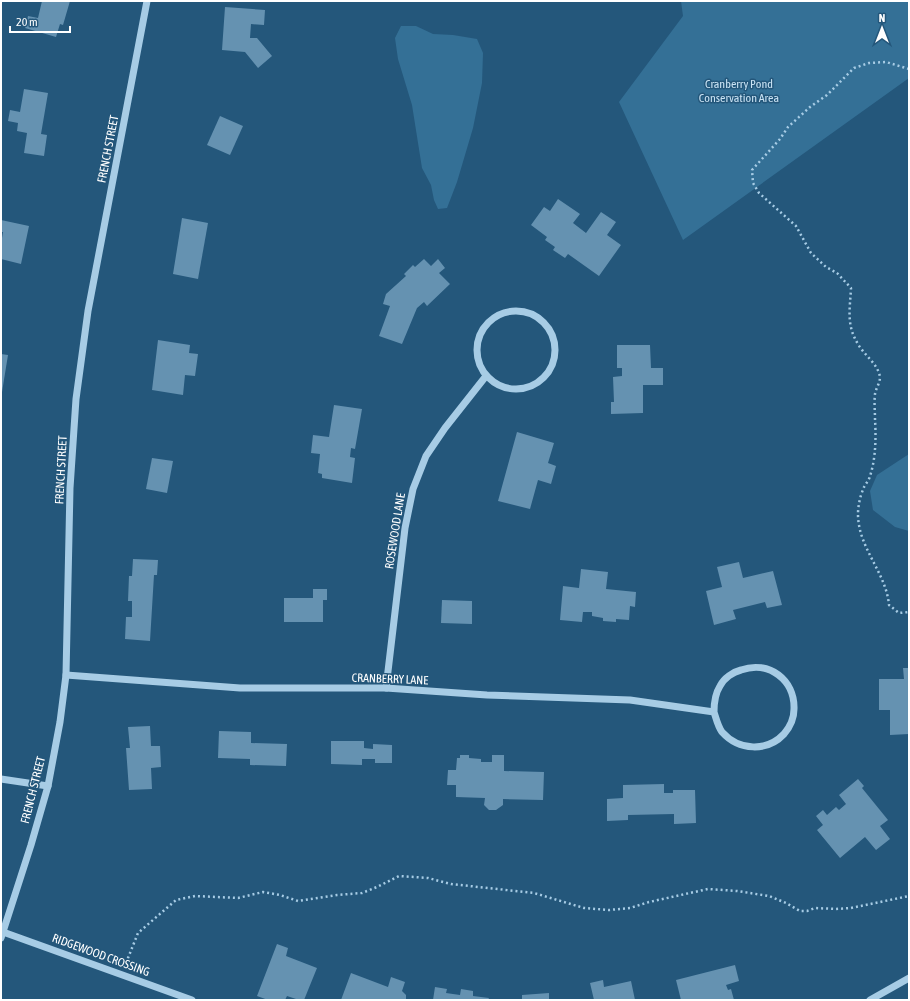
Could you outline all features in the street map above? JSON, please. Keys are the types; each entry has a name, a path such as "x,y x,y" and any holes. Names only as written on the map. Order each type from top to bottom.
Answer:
{"street":[{"name":"FRENCH STREET","path":"2,935 48,786 60,722 66,675 70,488 76,399 88,311 147,1"},
{"path":"514,311 527,312 538,318 548,327 554,339 555,352 552,365 545,377 535,385 522,389 509,389 496,384 486,376 479,365 476,353 477,340 483,329 491,320 502,313 514,311"},
{"name":"ROSEWOOD LANE","path":"386,688 405,528 413,489 426,456 445,428 486,376"},
{"path":"752,666 769,669 780,676 789,686 795,701 794,716 788,730 778,740 764,746 749,747 734,742 722,731 714,712 714,699 720,685 733,672 752,666"},
{"name":"CRANBERRY LANE","path":"66,675 240,688 386,688 487,695 630,700 714,712"},
{"path":"1,778 48,786"},
{"name":"RIDGEWOOD CROSSING","path":"2,935 121,974 192,1000"},
{"path":"870,1000 909,978"}],"path":[{"path":"909,69 886,62 869,63 854,68 827,95 810,107 788,127 780,139 752,170 753,183 759,193 796,226 811,253 826,266 837,272 851,288 849,314 850,328 858,345 878,372 880,379 875,394 876,429 873,463 870,478 863,490 858,513 860,529 868,553 883,580 888,595 889,605 899,612 909,612"},
{"path":"121,974 138,933 176,900 195,896 238,898 263,892 280,895 298,901 336,895 362,893 399,876 428,878 451,884 534,893 584,908 609,910 630,908 649,902 708,889 737,891 769,896 800,911 807,911 815,908 836,910 851,908 909,896"}],"green space":[{"name":"Cranberry Pond Conservation Area","path":"681,1 909,1 909,78 683,240 619,102 683,16"},
{"path":"401,26 416,26 433,34 453,35 477,39 483,53 482,83 473,128 457,182 447,208 438,209 434,200 431,185 422,168 412,105 398,59 395,38"},
{"path":"909,454 909,531 895,527 873,510 870,491 877,475"}],"building":[{"path":"42,1 70,1 63,25 60,24 56,37 25,28 28,16 38,18"},
{"path":"225,7 265,10 264,25 251,24 250,38 257,38 272,56 258,68 245,52 222,50"},
{"path":"24,89 48,93 41,134 47,135 44,156 24,153 27,133 17,131 18,123 8,121 10,110 20,112"},
{"path":"220,116 243,126 230,155 207,145"},
{"path":"558,199 580,214 573,223 586,233 601,212 616,222 607,235 621,245 599,276 568,254 565,258 553,250 555,247 545,240 547,237 531,225 544,207 550,211"},
{"path":"182,218 208,223 198,279 173,274"},
{"path":"1,220 29,226 21,264 1,259 3,232 1,232"},
{"path":"424,259 431,266 438,259 445,268 439,273 450,284 427,306 424,302 417,308 402,344 379,336 390,306 383,304 386,294 406,276 404,274 413,265 415,267"},
{"path":"158,340 190,345 189,353 198,354 195,376 185,375 183,395 152,390"},
{"path":"617,345 650,345 651,368 663,368 663,385 643,385 643,413 611,414 611,402 614,402 613,377 622,376 622,368 617,368"},
{"path":"1,354 8,355 2,392 1,392"},
{"path":"334,405 362,409 355,449 351,448 350,457 355,458 352,483 322,478 322,474 318,473 320,454 311,453 313,435 329,437"},
{"path":"517,432 554,443 548,463 556,466 551,484 538,480 530,509 498,501"},
{"path":"152,458 173,461 167,493 146,489"},
{"path":"133,559 158,560 157,575 154,575 150,641 125,639 126,617 132,617 132,601 128,601 129,576 132,576"},
{"path":"739,562 743,578 773,571 782,605 767,608 765,602 733,610 736,619 714,625 706,591 722,587 717,567"},
{"path":"581,569 608,572 606,589 636,592 635,607 630,606 629,620 616,619 616,622 603,621 603,618 592,616 592,612 583,612 582,622 560,620 563,586 579,588"},
{"path":"313,589 327,589 327,600 323,600 323,622 284,622 284,598 313,598"},
{"path":"442,600 472,601 472,624 441,623"},
{"path":"903,668 909,668 909,734 890,735 890,710 879,710 879,679 904,679"},
{"path":"150,726 151,746 160,746 161,767 151,768 152,789 129,790 126,748 130,748 128,727"},
{"path":"219,731 251,732 251,743 287,744 286,766 250,765 250,759 218,758"},
{"path":"331,741 364,741 364,748 373,749 373,744 392,745 392,763 375,763 375,759 362,759 362,765 331,764"},
{"path":"460,755 469,755 469,758 481,759 481,762 492,762 492,755 504,755 504,771 544,772 543,800 503,799 503,805 496,810 489,810 484,805 485,798 456,797 456,785 447,785 448,770 456,770 457,758 460,758"},
{"path":"858,779 864,786 862,788 888,820 880,826 890,839 876,850 865,837 840,858 817,830 823,825 816,816 823,810 827,815 836,807 839,810 846,804 839,795"},
{"path":"664,784 664,793 673,793 673,790 695,790 696,823 674,824 674,814 628,815 628,820 607,821 607,799 623,798 623,785"},
{"path":"277,944 288,948 286,956 317,968 304,1000 287,996 285,1000 268,1000 257,996"},
{"path":"735,965 739,981 726,985 728,990 731,989 734,1000 681,1000 676,980"},
{"path":"351,973 388,987 391,977 405,982 402,991 406,995 406,1000 341,1000"},
{"path":"603,980 604,987 631,981 635,1000 594,1000 590,983"},
{"path":"435,987 447,989 446,993 460,995 461,989 473,991 473,996 489,998 488,1000 433,1000"},
{"path":"549,993 549,1000 522,1000 522,995"}]}
